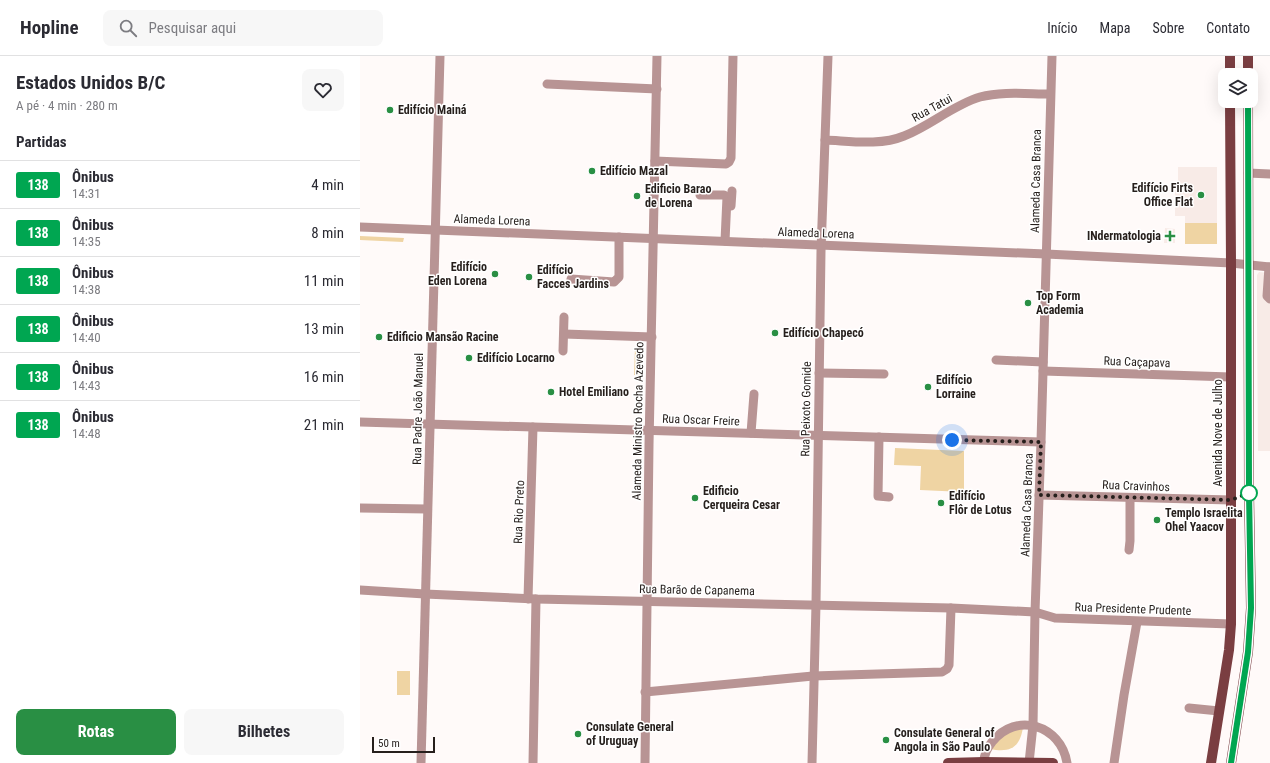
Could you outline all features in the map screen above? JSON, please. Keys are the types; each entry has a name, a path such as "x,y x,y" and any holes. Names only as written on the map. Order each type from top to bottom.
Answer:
{"main road":[{"path":"1230,56 1230,68"},
{"path":"1248,56 1248,68"},
{"name":"Avenida Nove de Julho","path":"1211,763 1229,650 1231,624 1230,108"},
{"path":"1231,763 1248,652 1251,608 1249,493 1248,108"},
{"path":"948,763 1053,763"}],"street":[{"name":"Rua Padre João Manuel","path":"421,763 434,230 440,56"},
{"name":"Alameda Ministro Rocha Azevedo","path":"645,763 645,692 657,56"},
{"path":"655,161 726,164 729,162 731,158 733,56"},
{"name":"Rua Peixoto Gomide","path":"812,763 816,604 821,245 828,56"},
{"name":"Alameda Casa Branca","path":"1029,763 1033,725 1035,612 1052,56"},
{"path":"547,84 657,89"},
{"name":"Rua Tatui","path":"825,140 875,141 892,139 914,132 966,102 978,98 999,94 1050,94"},
{"path":"1248,173 1270,174"},
{"path":"728,242 732,191"},
{"path":"700,195 724,195 727,197 728,242"},
{"name":"Alameda Lorena","path":"360,227 1046,254 1231,263 1270,267"},
{"path":"571,279 614,282 617,280 619,277 619,237"},
{"path":"1270,267 1266,296 1270,299"},
{"path":"563,351 564,317"},
{"path":"564,334 652,337"},
{"path":"996,360 1043,362"},
{"name":"Rua Caçapava","path":"1043,371 1231,376"},
{"path":"819,373 884,374"},
{"path":"751,433 754,394"},
{"name":"Rua Oscar Freire","path":"360,422 1041,442"},
{"name":"Rua Rio Preto","path":"533,426 533,763"},
{"path":"879,437 878,496 889,497"},
{"name":"Rua Cravinhos","path":"1039,495 1231,500"},
{"path":"1129,550 1130,498"},
{"path":"360,508 427,509"},
{"name":"Rua Barão de Capanema","path":"360,590 532,599 816,604 1035,612"},
{"path":"645,692 814,676 942,672 947,669 949,665 951,608"},
{"name":"Rua Presidente Prudente","path":"1035,612 1055,618 1137,622 1231,624"},
{"path":"1114,763 1137,622"},
{"path":"1189,708 1219,711"},
{"path":"984,762 985,753 996,737 1003,731 1021,725 1033,725 1047,730 1054,735 1064,749 1067,763"}],"shaded area":[{"path":"1178,167 1217,167 1217,244 1185,244 1185,216 1175,216 1175,190 1178,190"},
{"path":"1185,223 1217,223 1217,244 1185,244"},
{"name":"INdermatologia","path":"1165,228 1175,229 1175,243 1164,243"},
{"path":"360,236 404,238 403,242 360,240"},
{"path":"1259,272 1270,273 1270,451 1258,451 1257,275"},
{"path":"635,348 641,348 641,375 634,375"},
{"path":"895,448 964,451 964,492 920,490 921,466 894,465"},
{"path":"397,671 410,671 410,695 397,695"},
{"path":"1023,727 1022,734 1017,744 1013,747 1003,750 990,749 1001,735"}],"bus line":[{"name":"138","path":"1231,763 1248,652 1251,608 1249,493 1248,108"}],"place":[{"name":"Edifício Mainá","path":"390,110"},
{"name":"Edifício Mazal","path":"592,171"},
{"name":"Edifício Firts Office Flat","path":"1201,195"},
{"name":"Edificio Barao de Lorena","path":"637,196"},
{"name":"INdermatologia","path":"1170,236"},
{"name":"Edifício Eden Lorena","path":"495,274"},
{"name":"Edifício Facces Jardins","path":"529,277"},
{"name":"Top Form Academia","path":"1028,303"},
{"name":"Edifício Chapecó","path":"775,333"},
{"name":"Edificio Mansão Racine","path":"379,337"},
{"name":"Edifício Locarno","path":"469,358"},
{"name":"Edifício Lorraine","path":"928,387"},
{"name":"Hotel Emiliano","path":"551,392"},
{"name":"Edificio Cerqueira Cesar","path":"695,498"},
{"name":"Edifício Flôr de Lotus","path":"941,503"},
{"name":"Templo Israelita Ohel Yaacov","path":"1157,520"},
{"name":"Consulate General of Uruguay","path":"578,734"},
{"name":"Consulate General of Angola in São Paulo","path":"886,740"}],"route":[{"path":"952,440 1041,442 1039,495 1231,500 1249,493"}]}
